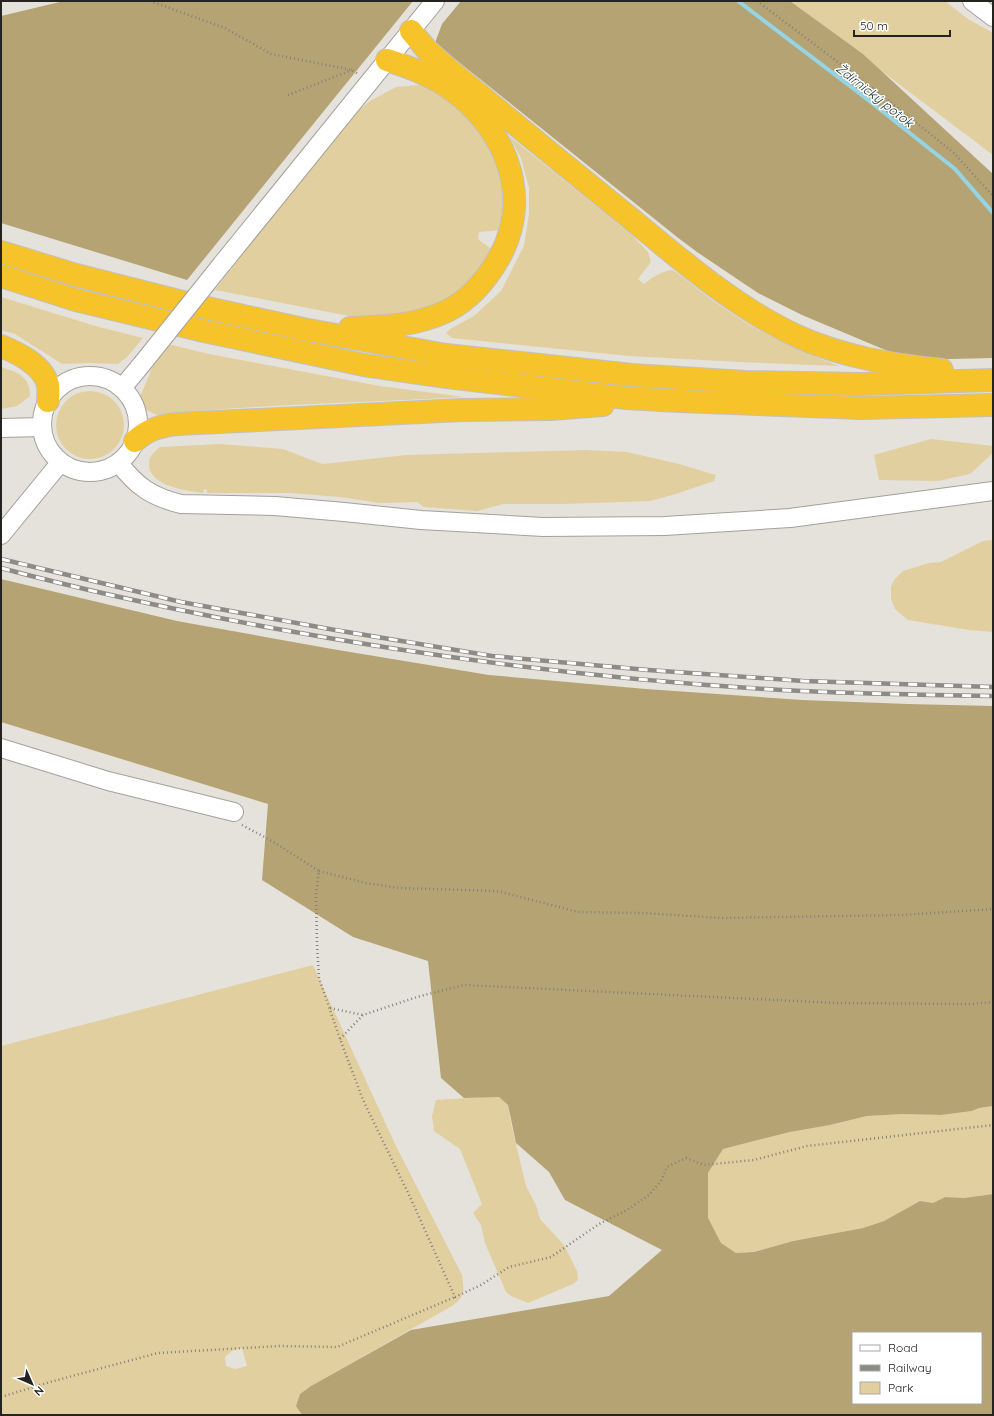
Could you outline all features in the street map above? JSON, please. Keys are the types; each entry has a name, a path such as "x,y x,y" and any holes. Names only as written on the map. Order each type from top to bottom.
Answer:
{"highway":[{"path":"411,31 427,50 447,68 660,243 740,303 769,321 825,347 864,359 901,366 993,376"},
{"path":"303,329 392,327 414,323 448,311 463,300 486,278 504,249 510,232 515,202 514,186 507,159 491,130 474,109 453,91 412,68 387,60"},
{"path":"1,252 76,275 198,306 303,329 446,355 632,375 745,382 852,384 993,380"},
{"path":"1,276 76,300 204,331 364,365 447,377 626,398 680,401 861,408 993,405"},
{"path":"1,346 25,359 40,372 47,384 48,401"},
{"path":"135,441 152,429 177,424 680,401"}],"street":[{"path":"122,388 435,1"},
{"path":"972,1 993,17"},
{"path":"87,376 105,378 122,388 131,399 137,412 138,427 135,441 129,453 119,463 100,472 79,472 60,462 49,450 43,435 42,426 42,418 48,401 53,393 60,386 77,378 87,376"},
{"path":"1,428 42,426"},
{"path":"1,535 60,462"},
{"path":"119,463 126,473 142,488 168,501 180,504 274,506 421,520 543,527 666,526 790,518 993,491"},
{"path":"1,748 108,781 235,817"}],"path":[{"path":"150,1 225,28 271,54 352,70 288,95"},
{"path":"757,1 954,153 993,196"},
{"path":"235,817 319,871 366,883 399,888 497,892 578,912 642,913 721,918 902,915 993,909"},
{"path":"319,871 316,894 316,930 319,978 363,1100 410,1197 455,1297"},
{"path":"340,1039 363,1015 417,997 464,985 838,1003 970,1004 993,1002"},
{"path":"329,1008 363,1015"},
{"path":"1,1397 50,1382 158,1353 279,1346 337,1347 455,1297 481,1284 509,1267 551,1257 599,1224 627,1210 649,1195 661,1181 667,1167 686,1158 704,1165 754,1160 808,1146 993,1125"}],"green space":[{"path":"790,1 945,1 968,19 993,33 993,155 879,69 863,54"},
{"path":"419,85 437,90 488,136 507,183 503,230 479,232 478,239 491,249 492,256 483,270 440,307 407,316 354,317 215,290 235,264 235,261 352,116 370,101 396,87"},
{"path":"509,136 632,235 648,252 651,262 638,279 644,284 661,273 673,270 713,301 753,327 795,348 839,366 629,356 452,338 446,333 450,329 474,316 501,291 524,246 529,214 529,188 521,158"},
{"path":"1,297 99,327 143,338 128,356 118,364 62,364 15,334 1,330"},
{"path":"168,344 209,354 380,386 464,397 272,406 157,415 145,409 140,397 153,366"},
{"path":"1,367 18,373 28,384 30,396 17,406 1,409"},
{"path":"90,391 103,394 114,401 121,412 124,425 121,438 114,449 103,456 90,459 77,456 66,449 59,438 56,425 59,412 66,401 77,394"},
{"path":"931,439 993,446 993,453 970,474 938,481 879,480 874,455"},
{"path":"220,444 283,449 322,464 407,455 585,450 627,452 679,464 716,475 714,481 650,501 563,504 504,504 477,511 424,507 417,502 379,503 340,497 290,493 207,493 207,490 204,489 203,493 170,486 155,478 150,471 149,464 151,456 160,447"},
{"path":"993,540 993,632 969,630 908,620 895,609 891,599 891,586 895,579 903,571 929,563 941,562 983,541"},
{"path":"313,965 395,1144 462,1275 462,1296 452,1306 311,1386 300,1394 296,1406 302,1415 1,1415 1,1046","holes":["242,1348 247,1366 235,1369 226,1366 225,1357 232,1351"]},
{"path":"499,1096 508,1105 526,1186 536,1205 540,1219 564,1245 577,1271 578,1280 573,1284 528,1303 511,1296 506,1292 485,1243 481,1225 473,1213 482,1204 460,1149 434,1131 432,1116 436,1100"},
{"path":"993,1106 993,1194 964,1198 945,1197 933,1203 920,1201 884,1221 863,1228 793,1241 754,1252 736,1253 721,1243 708,1219 708,1173 723,1149 790,1132 830,1125 867,1116 903,1114 941,1115 972,1111 979,1108"}],"shaded area":[{"path":"64,1 413,1 187,280 1,223 1,16"},
{"path":"461,1 790,1 863,54 993,174 993,358 909,360 802,315 758,293 677,237 435,43 442,24"},
{"path":"1,579 177,621 489,675 646,689 802,700 993,706 993,1106 979,1108 972,1111 941,1115 903,1114 867,1116 830,1125 790,1132 723,1149 708,1173 708,1218 721,1243 736,1253 754,1252 793,1241 863,1228 884,1221 920,1201 933,1203 945,1197 964,1198 993,1194 993,1415 302,1415 296,1406 300,1394 311,1386 411,1330 609,1296 662,1250 565,1200 549,1172 516,1143 508,1105 499,1097 464,1098 441,1078 428,961 353,937 262,880 268,804 1,722"}],"waterway":[{"name":"Ždírnický potok","path":"738,1 867,99 955,169 993,213"}],"railway":[{"path":"1,559 181,602 335,630 492,656 648,670 803,681 993,687"},
{"path":"1,568 102,593 238,622 338,640 470,660 602,676 735,687 849,693 993,696"}]}
